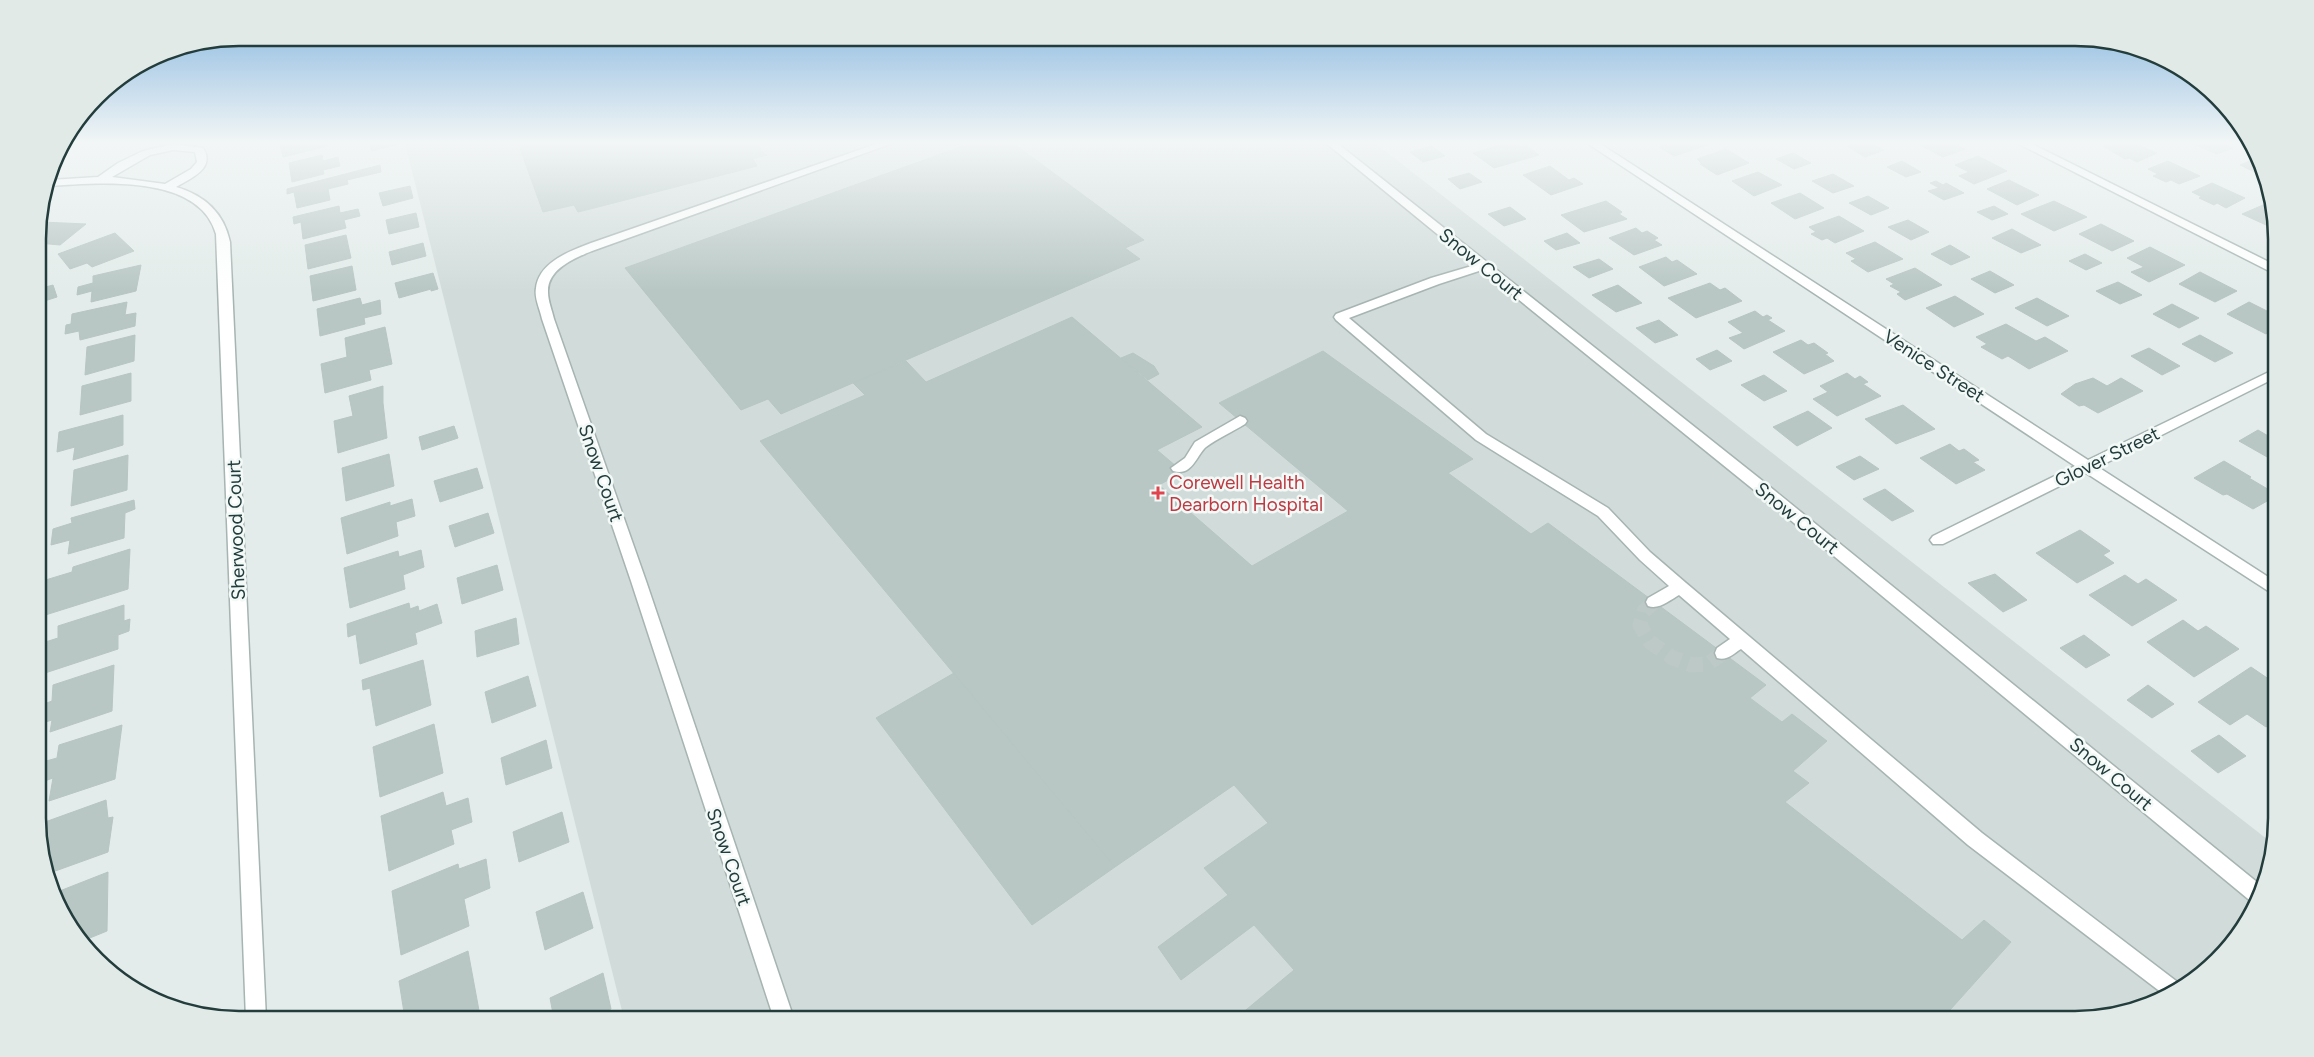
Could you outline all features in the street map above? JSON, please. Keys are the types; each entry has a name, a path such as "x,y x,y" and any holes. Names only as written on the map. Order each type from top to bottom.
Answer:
{"street":[{"name":"Sherwood Court","path":"177,192 192,198 210,211 220,224 224,242 256,1011"},
{"name":"Snow Court","path":"746,192 595,245 558,264 550,272 542,285 548,319 660,642 707,792 781,1011"},
{"name":"Snow Court","path":"1392,192 1759,486 2253,891"},
{"name":"Venice Street","path":"1667,192 2268,585"},
{"path":"2120,192 2268,266"},
{"path":"1482,266 1435,280 1340,317 1458,420 1481,437 1603,512 1645,556 1680,587 1975,839 2169,986"},
{"name":"Glover Street","path":"1938,540 2088,468 2268,377"},
{"path":"1178,468 1190,461 1200,445 1240,421"},
{"path":"1654,602 1680,587"},
{"path":"1723,652 1741,640"}],"shaded area":[{"name":"Corewell Health Dearborn Hospital","path":"417,192 1438,192 2266,839 2261,868 2253,892 2242,914 2220,945 2192,971 2160,991 2137,1001 2100,1009 2075,1011 622,1011"}],"building":[{"path":"294,192 329,192 330,200 297,208"},
{"path":"412,192 413,198 383,206 379,193"},
{"path":"536,192 655,192 578,212 574,205 543,212"},
{"path":"834,192 1080,192 1144,240 1125,248 1140,259 781,414 768,399 741,410 625,268"},
{"path":"1749,192 1763,192 1754,196"},
{"path":"1930,192 1964,193 1944,200"},
{"path":"1993,192 2034,192 2039,195 2017,205"},
{"path":"2193,192 2233,192 2245,198 2226,208 2217,203 2214,205 2199,198 2202,197"},
{"path":"1800,193 1824,208 1795,219 1771,203"},
{"path":"1868,196 1889,208 1871,215 1849,203"},
{"path":"1606,201 1622,212 1619,214 1627,219 1584,232 1561,215"},
{"path":"2054,201 2087,217 2054,231 2021,214"},
{"path":"2263,205 2267,225 2242,214"},
{"path":"339,206 340,213 358,209 360,216 344,220 346,228 303,239 301,222 294,224 293,217"},
{"path":"1994,206 2008,214 1992,220 1977,212"},
{"path":"1510,207 1526,219 1504,226 1488,214"},
{"path":"416,213 419,227 389,234 386,220"},
{"path":"1839,216 1864,231 1835,243 1827,238 1822,240 1811,234 1816,232 1809,227"},
{"path":"1908,220 1929,232 1911,240 1888,227"},
{"path":"47,222 86,224 60,245 46,244"},
{"path":"2101,224 2134,241 2112,251 2079,234"},
{"path":"1636,228 1642,233 1647,231 1658,238 1654,240 1662,245 1634,255 1609,238"},
{"path":"2012,229 2041,245 2021,253 1992,238"},
{"path":"115,233 134,251 92,267 87,263 70,269 58,254"},
{"path":"1567,233 1580,243 1556,250 1544,241"},
{"path":"346,235 351,258 308,269 305,245"},
{"path":"1875,242 1903,259 1868,272 1851,261 1856,259 1846,253"},
{"path":"423,243 426,256 392,265 389,252"},
{"path":"1950,245 1970,257 1951,265 1931,254"},
{"path":"2150,247 2185,265 2149,282 2131,272 2144,267 2127,258"},
{"path":"2085,254 2102,263 2086,270 2069,261"},
{"path":"1666,257 1672,262 1677,260 1697,274 1664,286 1639,267"},
{"path":"1599,259 1613,269 1589,278 1573,267"},
{"path":"141,265 136,291 91,302 92,291 77,295 78,287 93,283 93,276"},
{"path":"352,266 356,290 313,301 310,276"},
{"path":"1915,268 1942,285 1905,300 1897,294 1901,292 1890,286 1894,284 1886,279"},
{"path":"1990,271 2014,285 1995,293 1971,279"},
{"path":"2200,272 2237,291 2215,302 2179,284"},
{"path":"433,273 438,289 431,291 431,289 399,298 395,283"},
{"path":"2118,282 2142,295 2120,304 2096,291"},
{"path":"1710,283 1720,290 1725,288 1742,301 1696,318 1668,298"},
{"path":"53,285 57,297 46,300 46,287"},
{"path":"1618,285 1642,303 1616,312 1592,295"},
{"path":"1955,296 1984,314 1954,327 1926,308"},
{"path":"360,298 362,305 380,300 381,314 364,318 365,324 320,336 317,309"},
{"path":"2037,298 2069,316 2047,326 2015,308"},
{"path":"127,302 125,315 136,313 135,326 80,340 79,331 65,334 66,325 71,324 72,314"},
{"path":"2249,302 2268,312 2268,333 2266,334 2227,314"},
{"path":"2172,304 2199,318 2179,328 2153,314"},
{"path":"1755,311 1763,317 1767,315 1772,318 1768,320 1785,331 1744,349 1729,338 1743,333 1728,322"},
{"path":"1072,317 1202,427 1157,450 1183,472 1159,485 1252,566 1348,511 1219,403 1323,351 1473,459 1448,473 1531,534 1548,523 1766,685 1750,698 1782,722 1792,714 1827,741 1793,771 1809,783 1785,802 1962,940 1984,920 2011,942 1949,1011 1245,1011 1294,970 1254,925 1181,980 1158,947 1228,895 1204,868 1268,823 1234,785 1115,867 760,441 865,395 853,383 906,361 926,382"},
{"path":"1659,320 1678,335 1655,343 1636,328"},
{"path":"2006,324 2036,341 2045,337 2068,351 2029,369 2008,356 2002,359 1981,347 1987,344 1976,337"},
{"path":"385,327 392,364 369,370 371,380 325,393 321,364 347,357 345,338"},
{"path":"135,335 134,361 85,375 87,347"},
{"path":"2200,335 2233,353 2215,362 2182,344"},
{"path":"1801,340 1808,345 1814,343 1828,353 1825,354 1834,361 1804,374 1773,352"},
{"path":"2149,348 2180,366 2162,375 2131,356"},
{"path":"1717,350 1732,361 1710,370 1696,359"},
{"path":"1133,353 1154,366 1159,374 1148,380 1121,358"},
{"path":"131,373 131,401 80,415 82,386"},
{"path":"1847,373 1855,379 1860,376 1868,382 1863,384 1881,396 1837,416 1813,399 1828,392 1820,386"},
{"path":"1764,375 1787,391 1764,401 1741,385"},
{"path":"2093,378 2107,386 2121,378 2143,391 2098,413 2084,405 2079,406 2061,394 2075,384"},
{"path":"383,386 387,438 338,453 334,421 353,416 349,396"},
{"path":"1903,405 1935,429 1896,444 1865,419"},
{"path":"1808,411 1832,428 1797,446 1773,427"},
{"path":"123,415 123,445 73,460 75,447 57,452 59,432"},
{"path":"454,426 458,438 422,450 419,437"},
{"path":"2258,430 2268,436 2268,457 2239,441"},
{"path":"1950,444 1959,451 1964,449 1979,460 1973,462 1985,470 1956,484 1920,458"},
{"path":"389,454 394,486 346,501 342,468"},
{"path":"128,455 127,490 71,506 74,470"},
{"path":"1860,456 1879,469 1854,480 1836,467"},
{"path":"2224,461 2268,489 2268,501 2253,509 2227,494 2223,495 2194,478"},
{"path":"477,468 483,488 440,502 434,481"},
{"path":"1885,489 1914,511 1892,521 1863,499"},
{"path":"412,499 415,516 396,522 398,536 347,554 341,518 390,502 390,506"},
{"path":"134,500 135,509 125,513 124,538 68,554 70,540 51,545 53,529 72,523 71,518"},
{"path":"488,513 494,533 455,547 449,526"},
{"path":"2080,530 2110,551 2103,555 2114,563 2077,583 2036,553"},
{"path":"130,549 128,589 46,615 46,580 72,572 73,567"},
{"path":"421,550 424,567 403,575 405,589 350,608 344,568 398,551 399,557"},
{"path":"497,565 503,590 462,604 457,578"},
{"path":"1995,574 2027,600 2003,612 1968,583"},
{"path":"2125,575 2138,584 2146,579 2177,600 2132,626 2089,595"},
{"path":"409,603 410,609 418,606 419,611 437,604 442,623 415,633 417,644 360,664 356,634 348,637 347,624"},
{"path":"124,605 124,621 130,619 129,631 118,635 118,649 46,673 46,642 58,638 58,626"},
{"path":"516,618 519,644 477,657 475,631"},
{"path":"2183,620 2198,631 2206,626 2239,649 2194,677 2147,642"},
{"path":"2084,635 2110,655 2086,668 2060,648"},
{"path":"423,660 431,705 376,726 370,688 363,690 362,680"},
{"path":"114,665 112,711 50,732 52,720 46,722 46,703 52,701 53,685"},
{"path":"2251,667 2268,679 2268,726 2266,727 2247,714 2230,725 2198,702"},
{"path":"954,673 1115,867 1032,925 876,718"},
{"path":"528,676 536,706 492,723 485,692"},
{"path":"2148,685 2174,704 2152,718 2127,700"},
{"path":"434,724 443,773 380,797 373,747"},
{"path":"122,725 115,779 49,801 53,778 46,780 46,761 57,758 59,745"},
{"path":"2219,735 2246,756 2218,773 2191,751"},
{"path":"546,740 552,768 506,785 501,758"},
{"path":"443,792 446,806 468,798 472,822 451,830 454,844 389,871 381,816"},
{"path":"106,800 108,818 113,817 108,852 54,872 48,843 46,822"},
{"path":"562,812 569,842 519,862 513,832"},
{"path":"486,859 490,888 464,899 469,926 401,955 392,891 458,864 459,869"},
{"path":"108,872 107,931 89,938 72,914 60,891"},
{"path":"583,892 593,928 545,950 536,912"},
{"path":"468,951 479,1011 404,1011 399,981"},
{"path":"603,973 611,1009 607,1011 552,1011 550,998"}],"tunnel":[{"path":"1654,602 1644,611 1640,625 1650,642 1673,658 1692,665 1708,664 1723,653"}],"place":[{"name":"Corewell Health Dearborn Hospital","path":"1158,493"}]}
